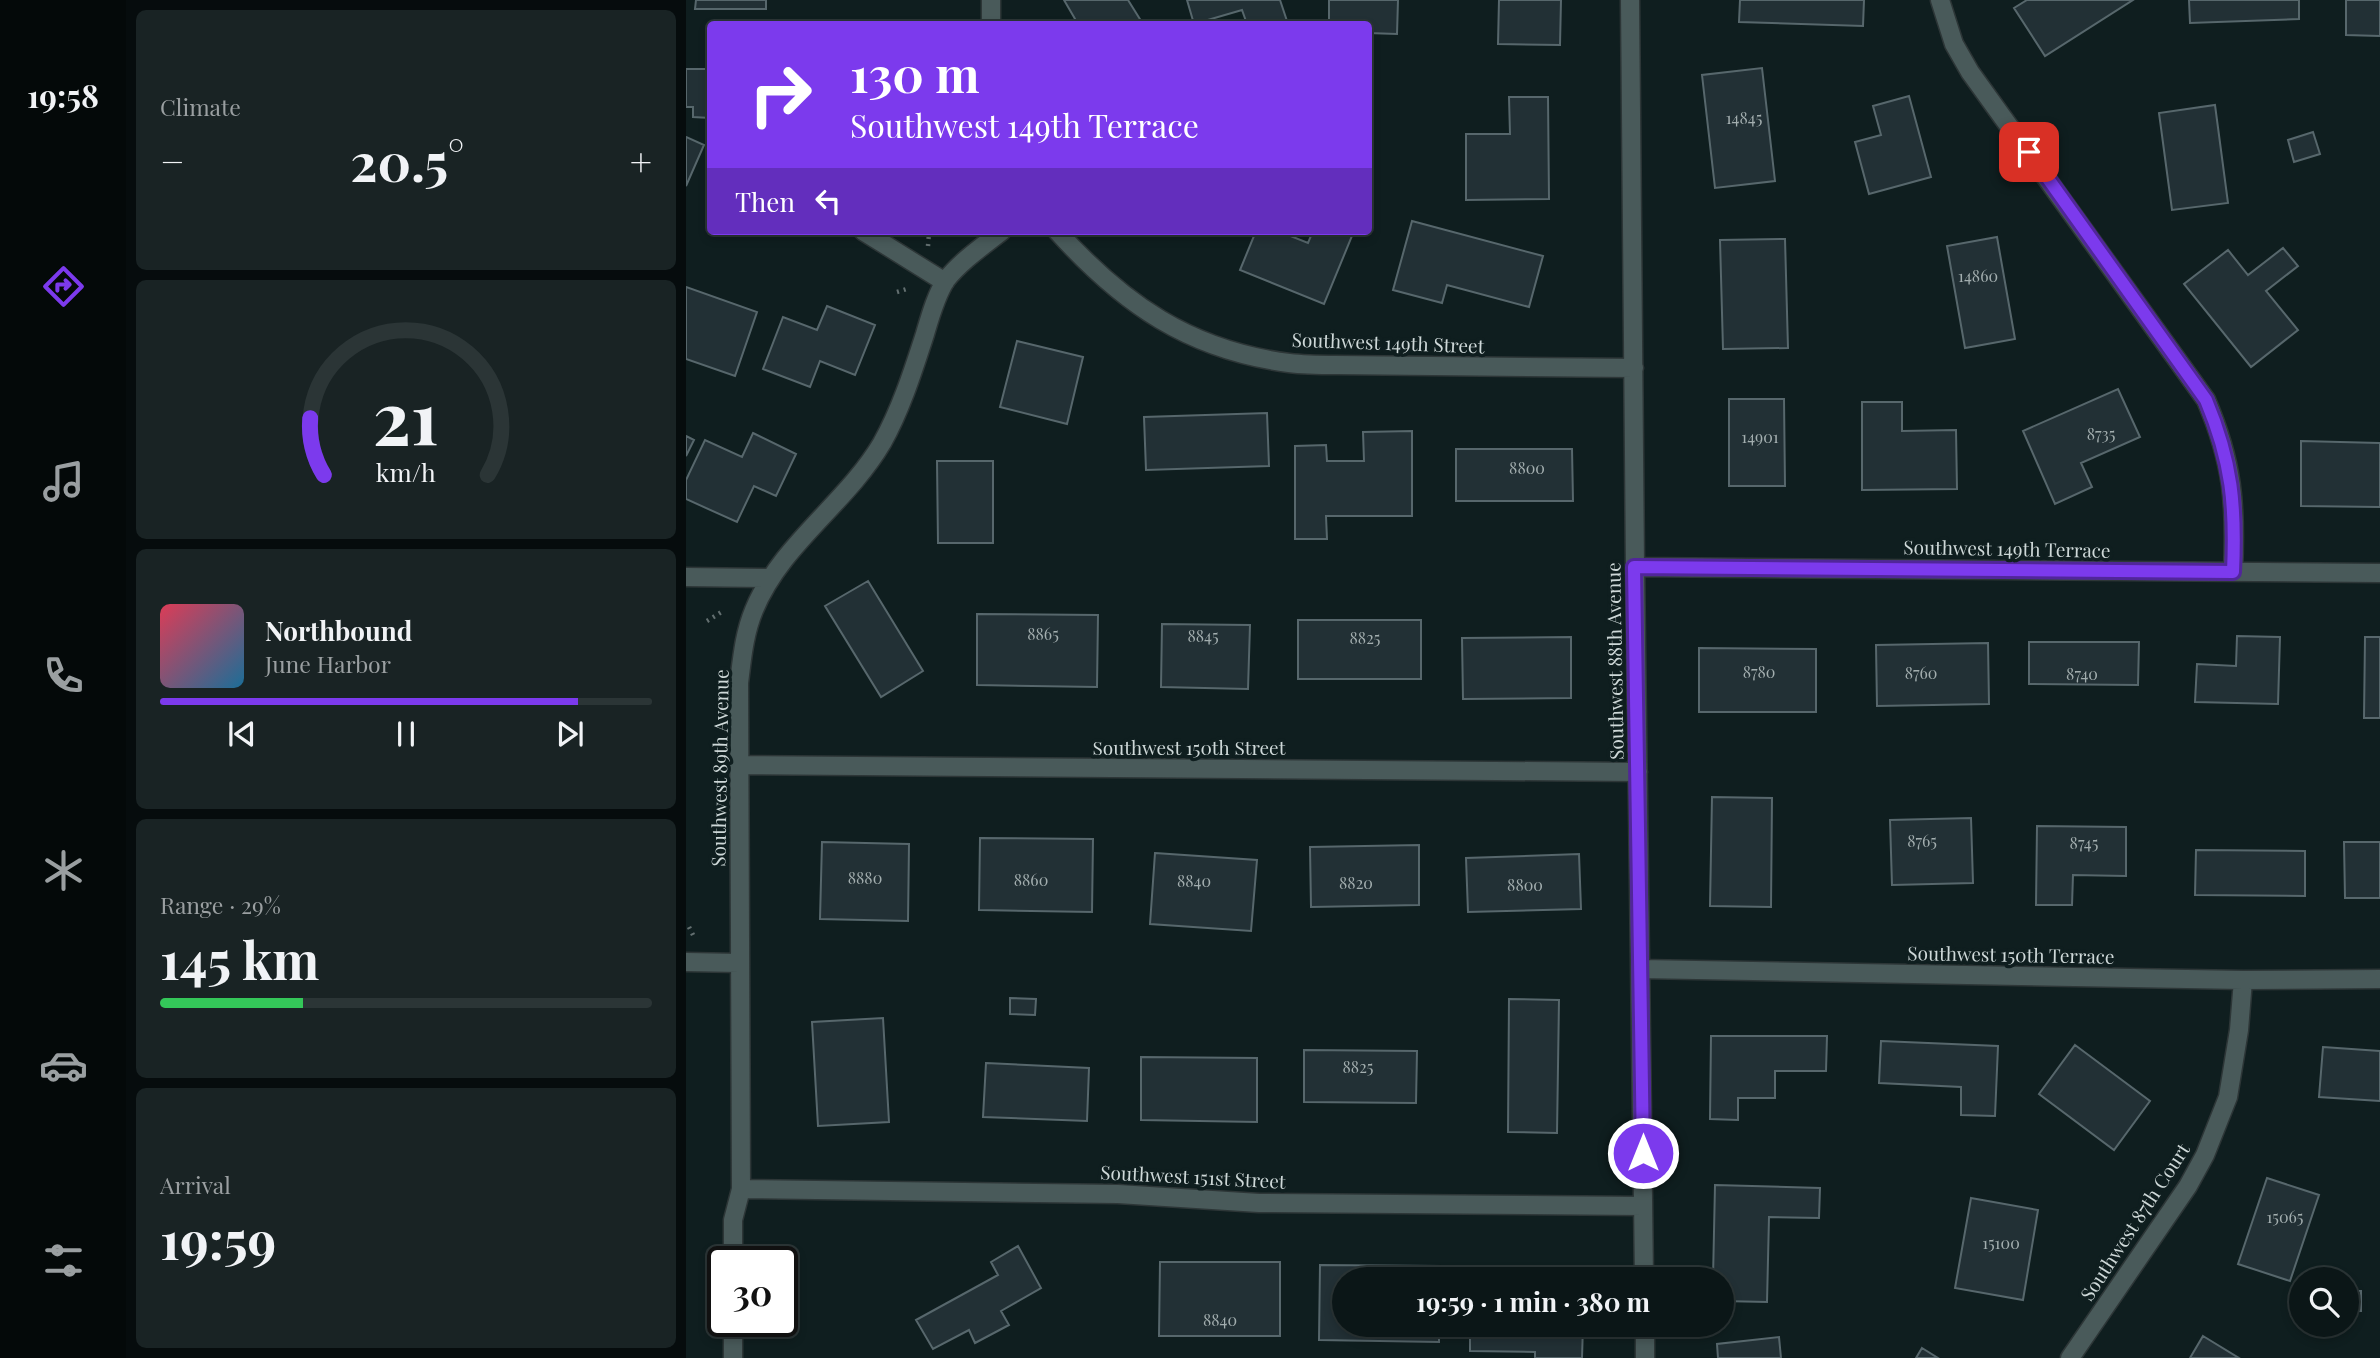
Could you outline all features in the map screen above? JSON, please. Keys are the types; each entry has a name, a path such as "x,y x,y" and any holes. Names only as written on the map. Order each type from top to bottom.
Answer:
{"street":[{"path":"991,0 991,21"},
{"name":"Southwest 88th Avenue","path":"1630,0 1634,567 1642,969 1644,1267"},
{"path":"1940,0 1954,44 1970,72 2206,400 2219,431 2230,476 2235,522 2233,572"},
{"path":"869,235 945,282"},
{"name":"Southwest 89th Avenue","path":"733,1246 733,1220 741,1189 739,683 745,636 754,610 770,579 803,536 865,468 882,442 910,378 945,282 961,263 997,235"},
{"name":"Southwest 149th Street","path":"1061,235 1096,272 1161,322 1199,340 1243,353 1289,363 1338,366 1634,369"},
{"name":"Southwest 149th Terrace","path":"1634,567 2380,573"},
{"path":"686,577 770,579"},
{"name":"Southwest 150th Street","path":"739,765 1638,772"},
{"path":"686,962 739,963"},
{"name":"Southwest 150th Terrace","path":"1642,969 2243,980 2380,979"},
{"name":"Southwest 87th Court","path":"2070,1358 2188,1186 2205,1155 2228,1097 2238,1041 2243,980"},
{"name":"Southwest 151st Street","path":"741,1189 1118,1194 1259,1203 1643,1206"},
{"path":"733,1337 733,1358"},
{"path":"1645,1337 1645,1358"}],"path":[{"path":"897,292 911,288"},
{"path":"706,621 723,611"},
{"path":"689,927 698,944"}],"building":[{"path":"696,0 766,0 766,9 695,9"},
{"path":"1064,0 1128,0 1141,21 1076,21"},
{"path":"1187,0 1280,0 1287,21 1246,21 1242,10 1204,21 1193,21"},
{"path":"1329,0 1398,0 1397,34 1372,33 1372,21 1329,20"},
{"path":"1499,0 1561,0 1560,45 1498,44"},
{"path":"1740,0 1864,0 1863,26 1739,22"},
{"path":"2027,0 2133,0 2045,56 2014,8"},
{"path":"2189,0 2299,0 2299,19 2190,23"},
{"path":"2346,0 2380,0 2380,36 2346,35"},
{"path":"1762,68 1775,181 1715,188 1702,75"},
{"path":"686,69 707,69 707,118 693,117 693,107 686,107"},
{"path":"1909,96 1931,177 1869,194 1855,142 1881,135 1873,106"},
{"path":"1509,97 1548,97 1549,199 1466,200 1466,134 1510,134"},
{"path":"2215,105 2228,203 2172,210 2159,113"},
{"path":"2313,132 2320,154 2294,162 2288,140"},
{"path":"686,137 704,145 686,186"},
{"path":"1412,221 1543,256 1529,307 1447,285 1442,303 1393,290"},
{"path":"1254,235 1288,235 1308,243 1311,235 1352,235 1324,304 1240,270"},
{"path":"1997,237 2015,339 1965,348 1947,246"},
{"path":"1785,239 1788,348 1723,349 1720,240"},
{"path":"2283,248 2298,266 2266,291 2298,330 2251,367 2184,284 2228,250 2248,275"},
{"path":"686,287 757,312 735,376 686,359"},
{"path":"827,306 875,325 855,375 820,361 810,387 763,369 783,317 817,330"},
{"path":"1017,341 1083,357 1067,424 1000,407"},
{"path":"2118,389 2140,437 2081,463 2092,487 2055,504 2023,431"},
{"path":"1729,399 1784,399 1785,486 1729,486"},
{"path":"1862,402 1902,402 1902,431 1956,430 1957,489 1862,490"},
{"path":"1267,413 1269,466 1146,470 1144,417"},
{"path":"1412,431 1412,516 1326,516 1327,539 1295,539 1295,446 1326,445 1327,461 1364,461 1363,432"},
{"path":"753,433 796,454 776,496 754,486 737,522 686,499 686,480 705,440 742,457"},
{"path":"686,436 694,440 686,456"},
{"path":"2301,441 2380,443 2380,507 2301,506"},
{"path":"1456,449 1572,449 1573,501 1456,501"},
{"path":"937,461 993,461 993,543 938,543"},
{"path":"868,581 923,671 881,697 825,606"},
{"path":"977,614 1098,615 1097,687 977,685"},
{"path":"1298,620 1421,620 1421,679 1298,679"},
{"path":"1162,624 1250,625 1248,689 1161,687"},
{"path":"2237,636 2280,637 2278,704 2195,702 2197,664 2236,666"},
{"path":"1571,637 1571,698 1463,699 1462,638"},
{"path":"2365,637 2380,637 2380,718 2364,718"},
{"path":"2029,642 2139,642 2138,685 2029,684"},
{"path":"1988,643 1989,704 1877,706 1876,645"},
{"path":"1699,648 1816,649 1816,712 1699,712"},
{"path":"1712,797 1772,798 1771,907 1710,906"},
{"path":"1971,818 1973,883 1892,885 1890,820"},
{"path":"2037,826 2126,827 2126,876 2073,875 2072,905 2036,905"},
{"path":"980,838 1093,839 1092,912 979,910"},
{"path":"822,842 909,844 908,921 820,919"},
{"path":"2344,842 2380,842 2380,898 2345,898"},
{"path":"1419,845 1419,905 1311,907 1310,847"},
{"path":"2196,850 2305,851 2305,896 2195,895"},
{"path":"1155,853 1257,860 1251,931 1150,924"},
{"path":"1579,854 1581,909 1468,912 1466,858"},
{"path":"1010,998 1036,999 1035,1015 1010,1014"},
{"path":"1509,999 1559,1000 1557,1133 1508,1132"},
{"path":"883,1018 889,1122 818,1126 812,1022"},
{"path":"1711,1036 1827,1036 1826,1071 1775,1071 1775,1098 1738,1098 1738,1120 1710,1119"},
{"path":"1881,1041 1998,1046 1995,1116 1961,1115 1961,1087 1879,1083"},
{"path":"2075,1045 2150,1101 2114,1150 2039,1094"},
{"path":"2323,1047 2380,1051 2380,1101 2319,1097"},
{"path":"1304,1050 1417,1051 1416,1103 1304,1102"},
{"path":"1141,1057 1257,1058 1257,1122 1141,1120"},
{"path":"986,1063 1089,1068 1087,1121 983,1117"},
{"path":"2267,1178 2319,1195 2295,1267 2289,1267 2289,1281 2238,1264"},
{"path":"1715,1185 1820,1188 1819,1218 1769,1217 1767,1302 1734,1301 1734,1267 1713,1267"},
{"path":"1971,1198 2038,1210 2023,1300 1955,1288"},
{"path":"1018,1246 1041,1288 1001,1311 1009,1325 975,1343 969,1330 933,1349 916,1320 998,1275 991,1262"},
{"path":"1160,1262 1280,1262 1280,1336 1159,1336"},
{"path":"1320,1265 1440,1266 1332,1267 1332,1337 1439,1337 1439,1342 1319,1340"},
{"path":"2359,1291 2361,1291 2359,1311"},
{"path":"2203,1336 2239,1358 2190,1358"},
{"path":"1470,1337 1583,1337 1582,1358 1535,1358 1535,1352 1470,1351"},
{"path":"1779,1337 1781,1358 1718,1358 1717,1344"},
{"path":"1922,1348 1938,1358 1916,1358"}],"route":[{"path":"1643,1153 1634,567 2233,572 2235,522 2228,462 2206,400 2029,152"}]}
